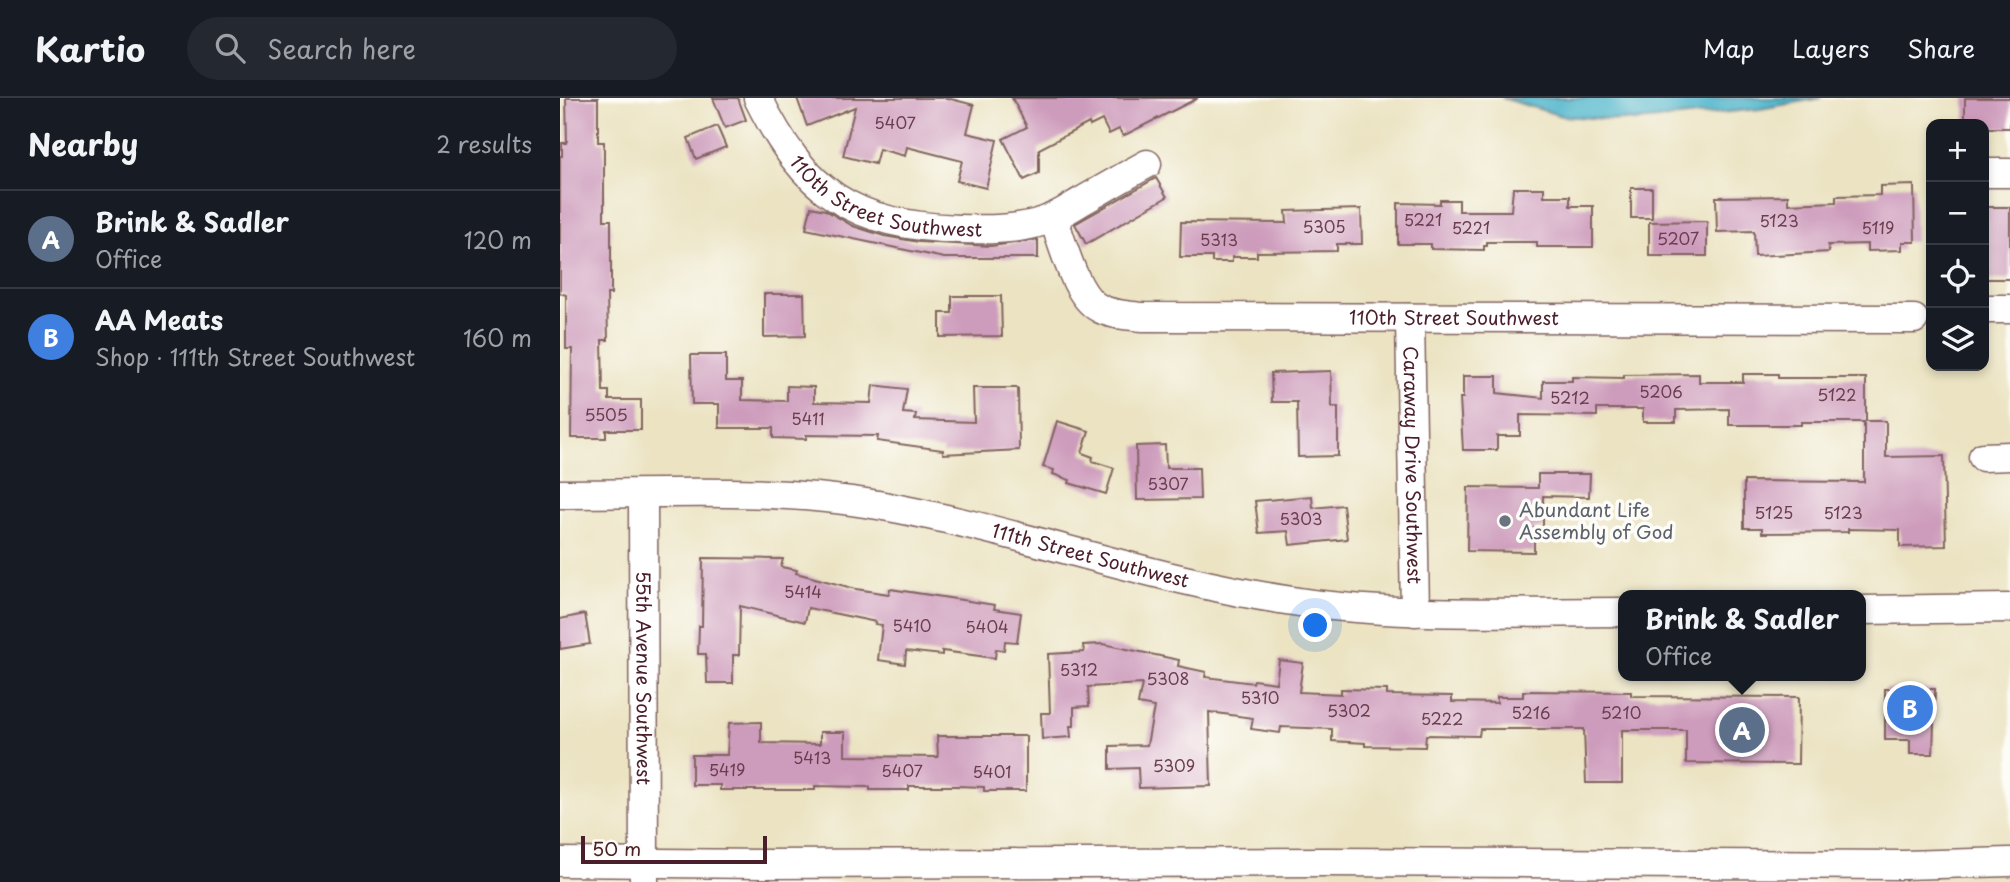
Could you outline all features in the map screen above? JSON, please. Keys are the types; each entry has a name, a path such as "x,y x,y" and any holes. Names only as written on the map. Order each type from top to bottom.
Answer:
{"street":[{"name":"110th Street Southwest","path":"758,98 788,152 810,178 835,198 861,211 893,221 941,228 975,229 1043,222 1147,164"},
{"path":"1989,173 2010,173"},
{"name":"110th Street Southwest","path":"1053,217 1080,288 1090,301 1103,310 1142,317 1914,319"},
{"path":"1989,309 2010,309"},
{"name":"Caraway Drive Southwest","path":"1410,318 1415,611"},
{"name":"111th Street Southwest","path":"560,494 785,495 878,505 986,529 1177,579 1297,602 1364,610 1618,612"},
{"name":"55th Avenue Southwest","path":"643,494 644,872"},
{"path":"1866,610 2010,608"},
{"path":"560,862 644,872 900,873 2010,862"}],"water":[{"path":"1502,98 1821,98 1760,109 1637,121 1562,116"}],"building":[{"path":"566,98 598,98 598,142 604,142 604,220 611,220 611,294 607,294 608,340 602,340 603,391 609,391 609,400 641,400 641,430 606,430 606,438 571,438 572,349 566,349 566,295 560,293 560,156 562,143 567,143"},
{"path":"713,98 738,98 746,120 725,128"},
{"path":"797,98 947,98 974,105 967,133 997,140 986,188 957,181 962,161 907,147 905,156 879,149 875,164 843,156 855,107 807,126"},
{"path":"1012,98 1198,98 1123,136 1119,129 1109,134 1102,120 1090,126 1089,123 1039,149 1039,173 1024,180 1003,139 1027,127"},
{"path":"1965,98 2010,98 2010,128 1989,128 1989,119 1965,119"},
{"path":"717,126 726,147 696,159 688,138"},
{"path":"1156,178 1167,197 1086,244 1075,224"},
{"path":"1914,185 1915,242 1902,242 1902,250 1867,251 1867,244 1828,245 1829,252 1755,256 1754,231 1717,232 1716,197 1788,196 1788,204 1836,202 1836,196 1880,195 1880,186"},
{"path":"1513,188 1544,188 1544,196 1570,196 1570,206 1593,206 1593,247 1537,247 1537,242 1487,242 1484,250 1431,249 1431,244 1398,244 1398,203 1440,204 1440,200 1459,200 1459,211 1511,211"},
{"path":"1631,188 1652,188 1652,218 1631,218"},
{"path":"811,207 825,210 853,226 884,236 919,242 991,246 1038,240 1038,258 944,258 806,229"},
{"path":"1989,207 2010,207 2010,279 1989,279"},
{"path":"1361,209 1362,244 1337,244 1337,251 1257,252 1257,257 1232,257 1232,262 1212,262 1212,257 1180,257 1181,222 1287,223 1286,211"},
{"path":"1707,221 1707,256 1649,256 1649,222"},
{"path":"764,294 804,294 805,336 764,337"},
{"path":"952,296 1001,296 1002,336 940,337 940,313 952,313"},
{"path":"691,355 726,355 726,381 742,381 742,400 787,401 787,386 814,387 814,402 871,403 873,385 907,389 903,413 916,414 915,420 974,422 973,388 1018,388 1019,450 943,454 943,450 877,441 878,436 806,435 806,439 773,438 773,428 719,428 719,404 692,404"},
{"path":"1331,371 1332,407 1338,407 1338,456 1298,457 1297,402 1272,402 1271,373"},
{"path":"1699,374 1699,382 1743,382 1743,374 1778,374 1778,378 1866,378 1866,421 1886,421 1886,457 1944,456 1946,546 1900,547 1900,530 1848,529 1848,532 1762,533 1762,528 1744,528 1744,481 1864,482 1864,422 1729,425 1729,409 1676,410 1676,422 1643,422 1643,409 1597,409 1597,416 1520,415 1520,436 1497,436 1497,450 1463,450 1460,398 1463,398 1463,376 1497,376 1497,393 1543,398 1543,381 1572,381 1572,377 1624,378 1624,375"},
{"path":"1057,421 1089,431 1082,453 1093,457 1092,461 1114,468 1106,494 1069,483 1070,480 1053,474 1054,470 1043,467"},
{"path":"1165,445 1166,468 1199,468 1200,499 1137,500 1136,446"},
{"name":"Abundant Life Assembly of God","path":"1538,474 1590,474 1589,497 1543,496 1543,528 1534,528 1534,552 1467,551 1468,487 1538,488"},
{"path":"1312,496 1313,508 1343,505 1347,539 1290,545 1288,531 1259,533 1255,501"},
{"path":"703,558 783,559 781,567 856,589 889,594 890,589 995,605 994,609 1021,613 1017,642 1005,641 1004,650 996,649 995,658 942,651 942,655 906,651 905,664 878,660 882,625 875,624 876,622 808,608 805,622 740,606 739,655 733,655 733,683 707,683 706,654 698,654 699,626 702,626"},
{"path":"585,614 590,644 560,649 560,619"},
{"path":"1103,644 1179,660 1178,666 1206,672 1205,677 1253,683 1254,680 1276,683 1279,660 1303,663 1299,692 1341,694 1341,689 1387,690 1387,695 1452,696 1452,702 1497,703 1497,697 1523,697 1523,691 1631,692 1631,696 1799,697 1798,764 1686,763 1686,730 1622,730 1622,783 1586,783 1584,729 1480,729 1479,736 1426,735 1425,747 1365,746 1365,743 1332,741 1332,729 1281,727 1280,733 1251,729 1253,718 1209,712 1211,786 1139,788 1138,768 1110,769 1110,746 1147,745 1154,707 1138,704 1142,684 1088,687 1089,706 1074,707 1071,737 1042,739 1041,713 1050,713 1048,654 1084,652 1083,645"},
{"path":"1885,689 1935,689 1933,754 1910,754 1910,740 1885,740"},
{"path":"761,722 761,743 820,744 820,732 845,732 845,756 938,757 937,736 1026,736 1026,791 984,791 984,787 957,786 909,786 909,790 815,786 815,790 720,790 720,785 692,785 692,755 727,755 729,723"}],"place":[{"name":"Abundant Life Assembly of God","path":"1505,521"},
{"name":"AA Meats","path":"1910,708"},
{"name":"Brink & Sadler","path":"1742,730"}]}
